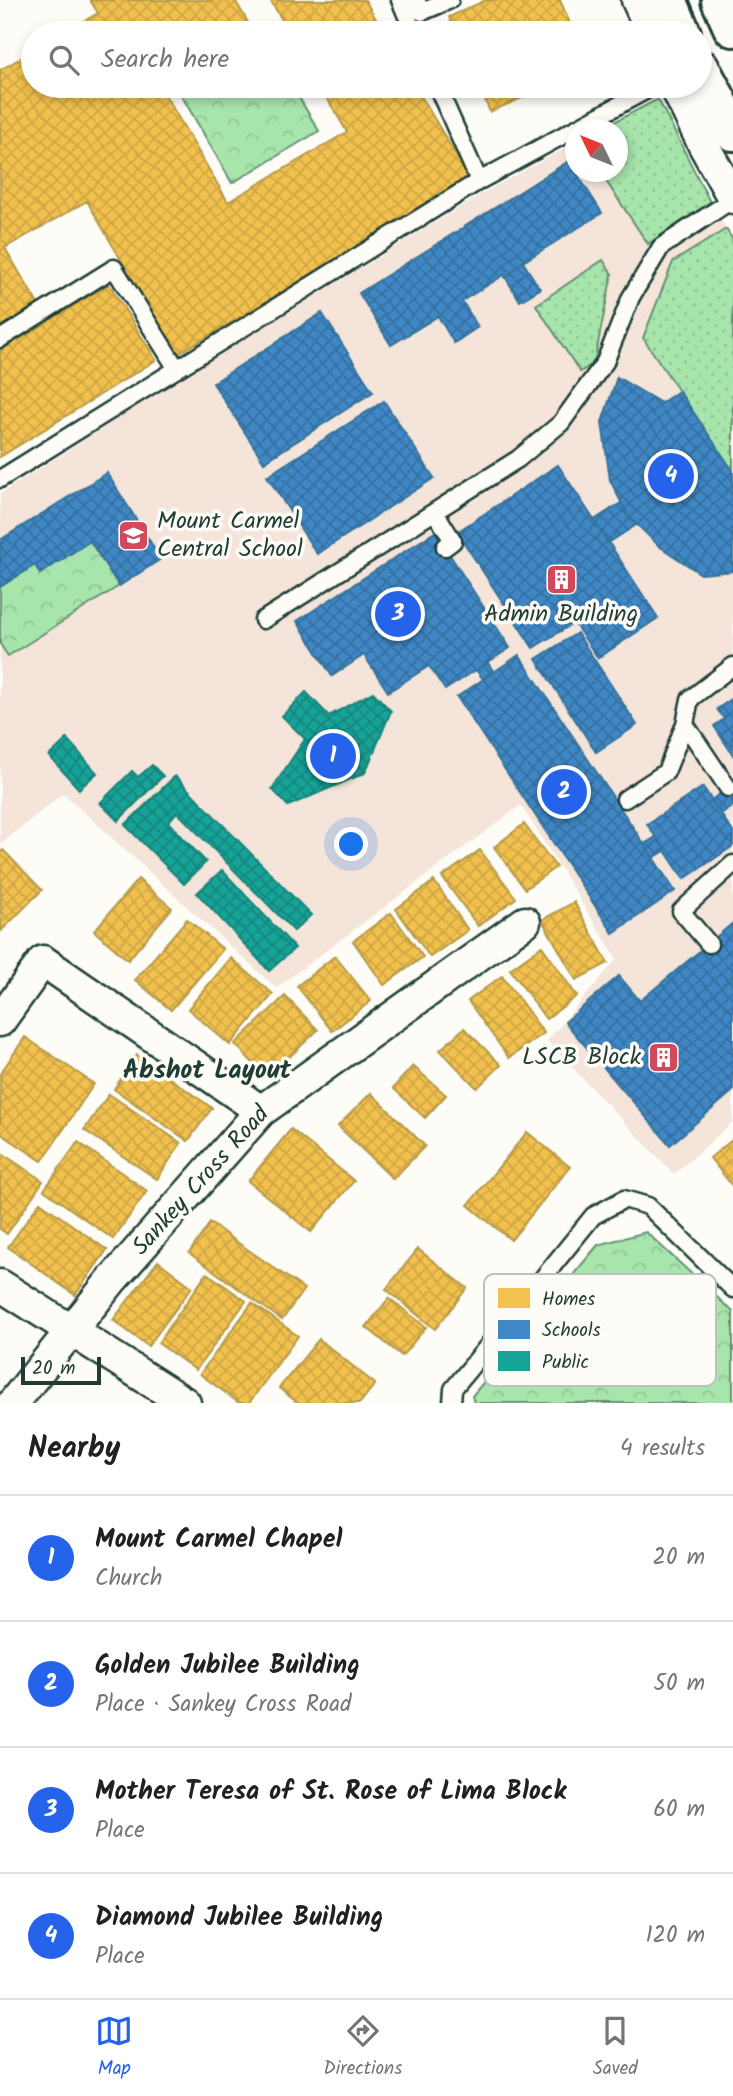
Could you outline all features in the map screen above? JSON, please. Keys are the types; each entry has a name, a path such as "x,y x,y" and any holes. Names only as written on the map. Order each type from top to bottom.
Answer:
{"street":[{"path":"637,0 647,21"},
{"path":"667,0 676,21"},
{"path":"721,0 733,27"},
{"path":"712,92 733,131"},
{"path":"681,98 733,199"},
{"name":"Sankey Cross Road","path":"13,1403 111,1281 261,1111 525,922"},
{"path":"0,1021 43,961 261,1111"},
{"path":"0,1285 185,1403"}],"lane":[{"path":"400,0 409,21"},
{"path":"416,0 422,12 450,0"},
{"path":"442,98 479,181"},
{"path":"0,479 479,181 632,98"},
{"path":"263,620 518,459 561,423 605,362 631,297 661,247 733,199"},
{"path":"0,339 114,268 177,369"},
{"path":"435,512 453,541 445,547"},
{"path":"625,799 666,772 685,724 690,699 733,666"},
{"path":"685,724 728,788"},
{"path":"709,944 681,911 733,864"},
{"path":"546,1274 593,1216 624,1199 648,1206 733,1289"},
{"path":"452,1403 453,1389 484,1351"}],"shaded area":[{"path":"658,99 710,202 733,240 733,1122 674,1174 547,1041 617,959 521,805 276,988 63,793 0,845 0,494 176,381 485,192 565,148 565,182 628,182 628,119 620,119"}],"green space":[{"path":"183,98 299,98 319,131 232,183"},
{"path":"658,99 710,202 648,244 607,182 628,182 628,119 620,119"},
{"path":"726,229 733,240 733,471 643,338 673,262"},
{"path":"603,260 612,274 594,363 580,372 536,305"},
{"path":"90,541 119,586 8,656 0,644 0,587 35,565 40,573"},
{"path":"646,1232 692,1274 574,1274 598,1245"},
{"path":"716,1296 733,1312 733,1403 474,1403 472,1396 484,1382 484,1386 716,1386"}],"building: Homes":[{"path":"90,0 235,0 247,21 84,21 98,13"},
{"path":"270,0 365,0 377,21 283,21"},
{"path":"486,0 560,0 569,21 451,21 449,17"},
{"path":"21,58 21,98 167,98 228,202 347,132 327,98 422,98 471,181 176,355 87,201 5,248 39,306 0,329 0,70"},
{"path":"484,98 522,98 490,112"},
{"path":"109,284 156,360 0,457 0,351"},
{"path":"524,824 556,867 525,889 494,847"},
{"path":"3,850 42,890 1,931 0,853"},
{"path":"480,850 516,898 478,926 442,877"},
{"path":"138,879 172,908 128,960 94,931"},
{"path":"434,881 468,930 430,957 396,909"},
{"path":"574,902 608,963 576,980 542,920"},
{"path":"391,913 423,957 384,985 353,941"},
{"path":"187,919 223,949 171,1010 135,980"},
{"path":"542,946 577,996 546,1019 510,969"},
{"path":"335,956 371,1001 332,1031 297,986"},
{"path":"231,958 273,994 230,1045 188,1009"},
{"path":"502,976 544,1033 509,1058 468,1001"},
{"path":"285,996 318,1030 267,1078 235,1044"},
{"path":"464,1028 501,1065 477,1088 440,1050"},
{"path":"25,1037 94,1084 42,1161 0,1133 0,1074"},
{"path":"137,1055 212,1108 188,1141 114,1089"},
{"path":"413,1066 446,1095 425,1118 393,1088"},
{"path":"371,1093 425,1146 393,1179 338,1126"},
{"path":"109,1094 181,1143 157,1179 84,1130"},
{"path":"291,1129 354,1181 311,1232 248,1181"},
{"path":"527,1132 570,1167 511,1240 468,1205"},
{"path":"733,1139 733,1187 710,1158"},
{"path":"78,1142 147,1191 113,1239 44,1190"},
{"path":"0,1152 43,1181 7,1234 0,1229"},
{"path":"40,1202 107,1250 75,1295 8,1247"},
{"path":"210,1223 304,1289 282,1320 189,1253"},
{"path":"418,1249 467,1288 435,1329 386,1289"},
{"path":"158,1261 192,1287 148,1346 113,1320"},
{"path":"207,1273 246,1301 196,1370 158,1343"},
{"path":"389,1298 426,1327 402,1356 366,1327"},
{"path":"252,1303 298,1336 249,1403 239,1403 200,1374"},
{"path":"319,1339 375,1384 360,1403 298,1403 279,1388"}],"building: Schools":[{"path":"565,164 565,182 582,182 602,213 523,262 540,289 520,301 504,275 462,301 478,327 454,343 438,316 391,345 359,293"},
{"path":"322,313 373,392 264,462 213,383"},
{"path":"617,377 661,403 679,391 733,471 733,571 701,574 659,546 628,516 610,480 602,422"},
{"path":"384,401 434,478 317,554 267,476"},
{"name":"Admin Building","path":"558,465 658,618 598,658 574,623 533,648 457,532"},
{"path":"107,473 161,559 119,586 90,541 40,574 35,565 0,587 0,540"},
{"path":"621,503 636,525 608,543 594,520"},
{"path":"435,532 510,648 445,690 429,666 388,692 364,655 332,676 297,621"},
{"path":"577,633 637,725 596,752 536,659"},
{"path":"519,655 675,891 613,933 457,697"},
{"path":"488,663 494,672 483,679 476,670"},
{"path":"733,698 733,755 714,726 724,719 717,709"},
{"path":"733,785 733,806 721,814 711,800"},
{"path":"703,787 733,832 733,846 684,879 647,824"},
{"path":"656,837 665,851 653,858 644,844"},
{"name":"LSCB Block","path":"733,923 733,1091 670,1145 565,1022 619,976 640,1001"}],"building: Public":[{"path":"306,692 329,716 373,692 391,711 365,773 288,806 272,789 305,739 282,716"},
{"path":"67,739 97,773 79,789 49,756"},
{"path":"152,765 163,776 118,821 100,803 132,771 138,777"},
{"path":"175,776 311,915 294,931 177,812 168,822 206,862 184,884 125,825"},
{"path":"222,870 295,948 269,971 197,893"}],"place":[{"name":"Diamond Jubilee Building","path":"671,476"},
{"name":"Mount Carmel Central School","path":"134,535"},
{"name":"Admin Building","path":"561,580"},
{"name":"Mother Teresa of St. Rose of Lima Block","path":"398,614"},
{"name":"Mount Carmel Chapel","path":"333,756"},
{"name":"Golden Jubilee Building","path":"564,792"},
{"name":"LSCB Block","path":"664,1057"}],"district":[{"name":"Abshot Layout","path":"207,1071"}]}
